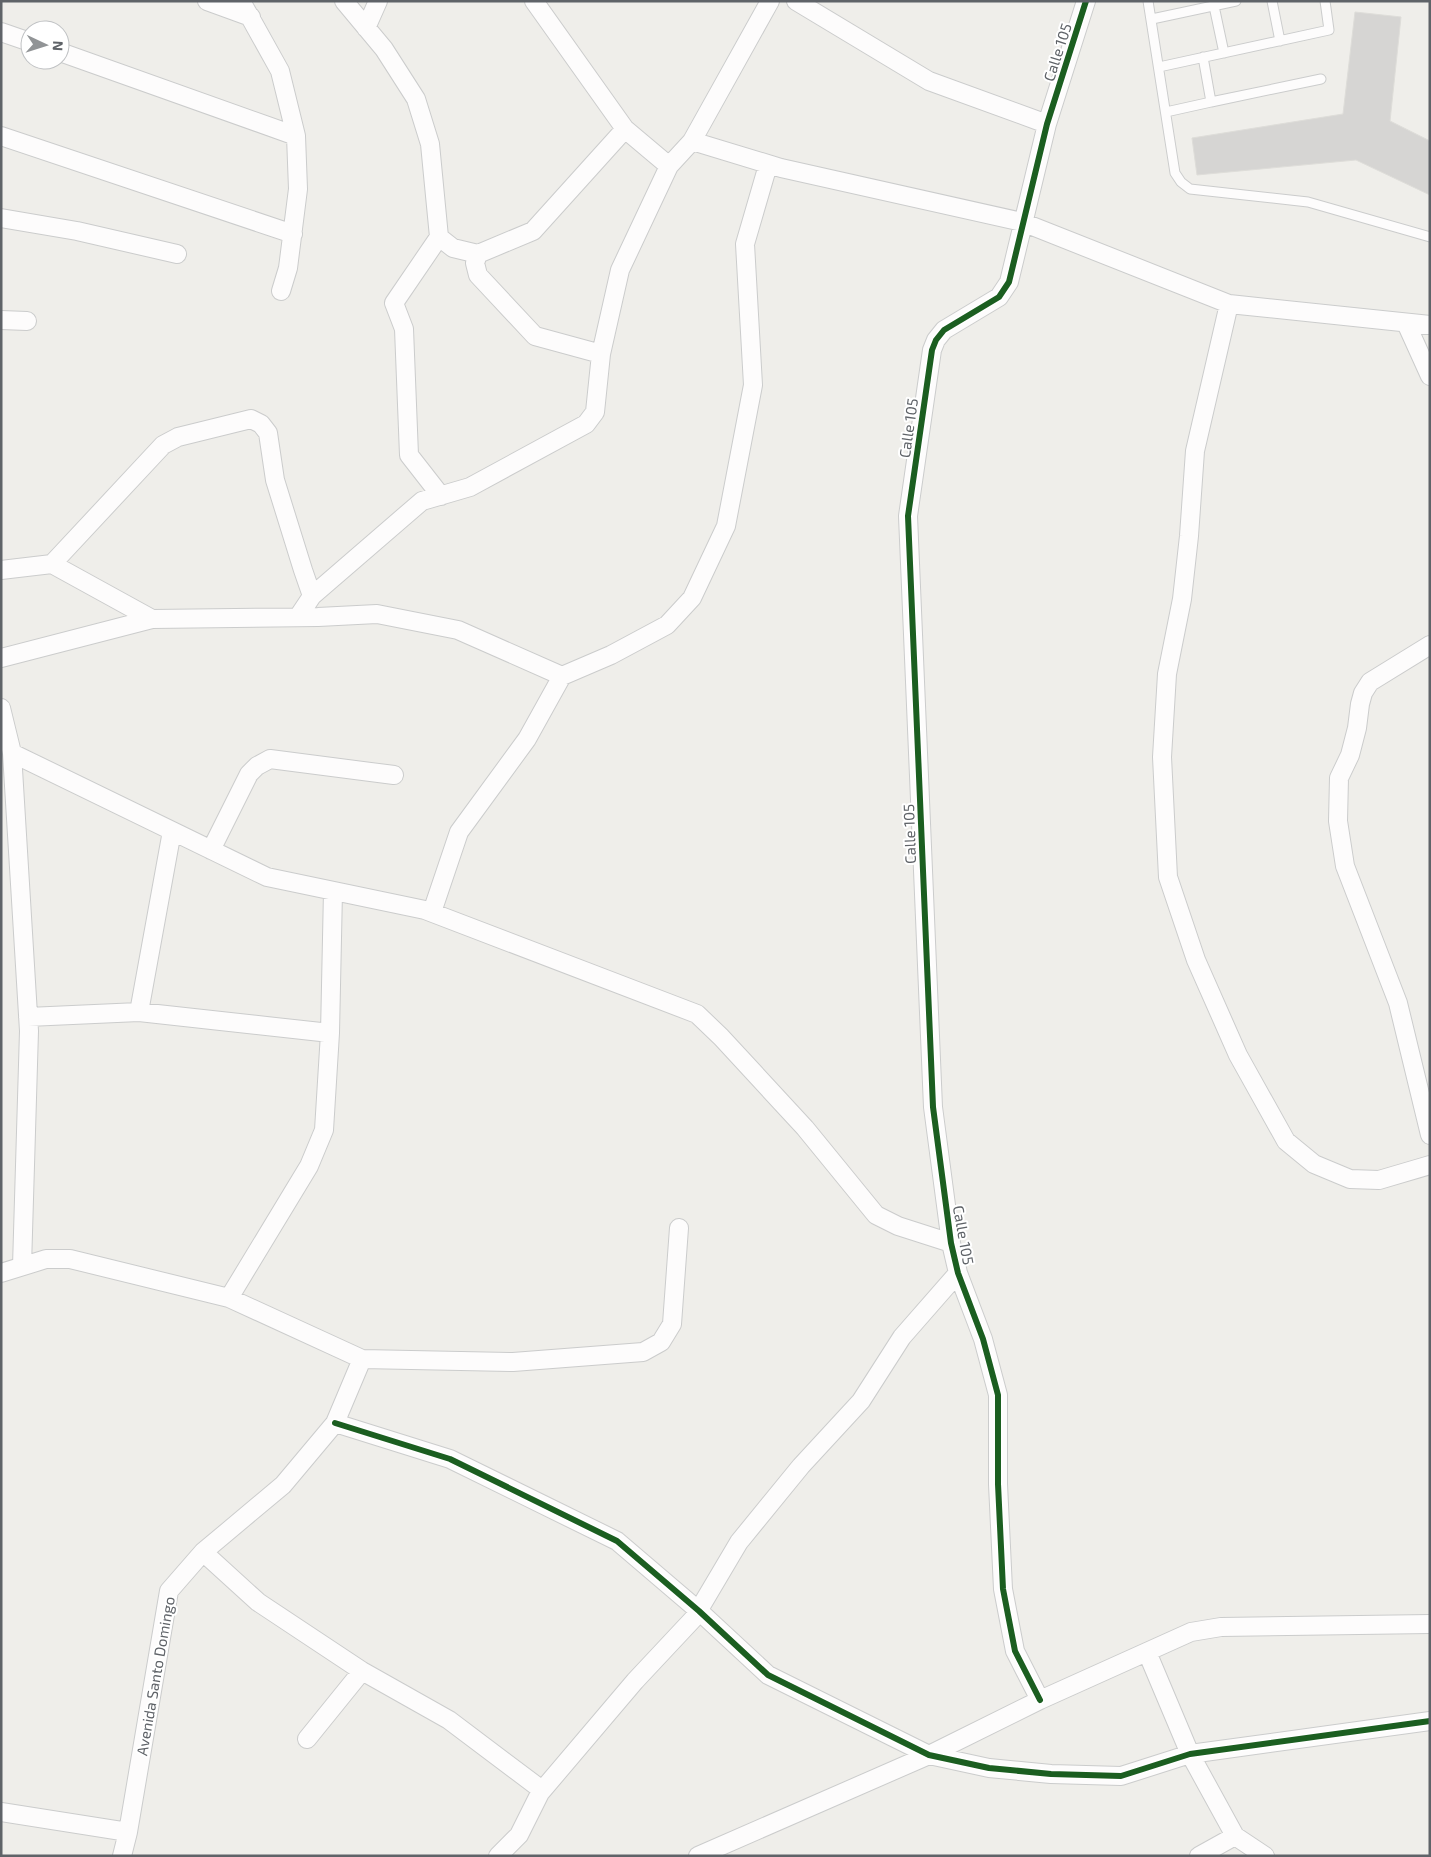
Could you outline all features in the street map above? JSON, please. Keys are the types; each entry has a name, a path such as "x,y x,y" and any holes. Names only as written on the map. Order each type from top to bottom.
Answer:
{"street":[{"path":"207,1 251,17"},
{"path":"241,1 280,71 296,136 298,189 288,268 281,291"},
{"path":"344,1 384,49 416,99 430,144 439,237 394,303 404,329 409,455 441,496"},
{"path":"366,28 378,1"},
{"path":"534,1 625,129 670,166"},
{"path":"298,617 312,596 422,501 470,487 586,424 594,412 601,354 620,270 670,166 692,141 770,1"},
{"path":"796,1 929,82 1046,124"},
{"name":"Calle 105","path":"1040,1700 1015,1651 1003,1590 998,1484 998,1395 984,1339 958,1273 951,1243 933,1107 908,516 932,350 936,340 944,330 999,296 1009,282 1046,124 1086,1"},
{"path":"1,32 20,39"},
{"path":"70,56 296,136"},
{"path":"439,237 453,248 478,254 533,231 625,129"},
{"path":"1,136 293,234"},
{"path":"692,141 768,165 1022,222 1229,304 1430,325"},
{"path":"432,912 459,832 527,739 562,676 611,655 667,625 692,598 726,526 753,386 745,244 768,165"},
{"path":"1,218 78,231 177,254"},
{"path":"478,254 475,263 478,275 535,336 601,354"},
{"path":"1229,304 1195,450 1182,599 1167,674 1162,756 1168,877 1196,960 1226,1029 1238,1055 1286,1141 1314,1164 1350,1179 1379,1180 1430,1165"},
{"path":"1,320 28,321"},
{"path":"1406,323 1430,376"},
{"path":"52,564 163,445 178,437 251,419 261,424 268,433 276,480 302,570 312,596"},
{"path":"1,570 52,564 152,619"},
{"path":"1,658 152,619 377,614 458,630 562,676"},
{"path":"1430,645 1370,682 1363,693 1350,755 1339,778 1338,821 1345,866 1398,1003 1430,1135"},
{"path":"1,708 12,753 29,1032 22,1266"},
{"path":"12,753 267,877 432,912 697,1014 721,1037 805,1128 876,1215 898,1226 951,1243"},
{"path":"211,850 248,774 257,766 270,759 394,775"},
{"path":"139,1012 172,831"},
{"path":"230,1298 309,1166 324,1130 330,1033 333,891"},
{"path":"28,1018 139,1012 330,1033"},
{"path":"1,1273 46,1259 70,1259 230,1298 362,1359 513,1362 643,1352 661,1342 672,1324 680,1228"},
{"path":"498,1856 519,1835 542,1790 636,1681 694,1618 739,1542 801,1466 861,1401 902,1337 958,1273"},
{"name":"Avenida Santo Domingo","path":"122,1856 128,1832 169,1590 203,1552 282,1485 335,1423 362,1359"},
{"path":"335,1423 450,1459 616,1540 699,1611 768,1675 929,1755 998,1769 1051,1774 1121,1776 1190,1754 1430,1721"},
{"path":"203,1552 258,1602 362,1671 449,1720 542,1790"},
{"path":"698,1856 929,1755 1040,1700 1191,1632 1221,1627 1430,1624"},
{"path":"1147,1652 1190,1754 1235,1836 1265,1856"},
{"path":"307,1739 362,1671"},
{"path":"1,1812 128,1832"},
{"path":"1199,1856 1235,1836"}],"lane":[{"path":"1148,1 1174,173 1181,182 1190,189 1308,202 1430,236"},
{"path":"1152,19 1236,1"},
{"path":"1272,1 1280,40"},
{"path":"1159,67 1330,30 1325,1"},
{"path":"1214,6 1224,53"},
{"path":"1203,57 1211,102"},
{"path":"1166,112 1321,79"}],"building":[{"path":"1355,12 1401,17 1390,121 1430,141 1430,195 1356,160 1197,175 1192,138 1343,114"}],"cycle path":[{"path":"1040,1700 1015,1651 1003,1589 998,1484 998,1395 983,1339 958,1273 951,1243 933,1107 908,516 932,350 936,340 944,330 999,297 1009,282 1047,124 1086,1"},
{"path":"335,1423 450,1459 617,1541 699,1611 768,1675 929,1755 989,1768 1051,1774 1121,1776 1190,1754 1430,1721"}]}
